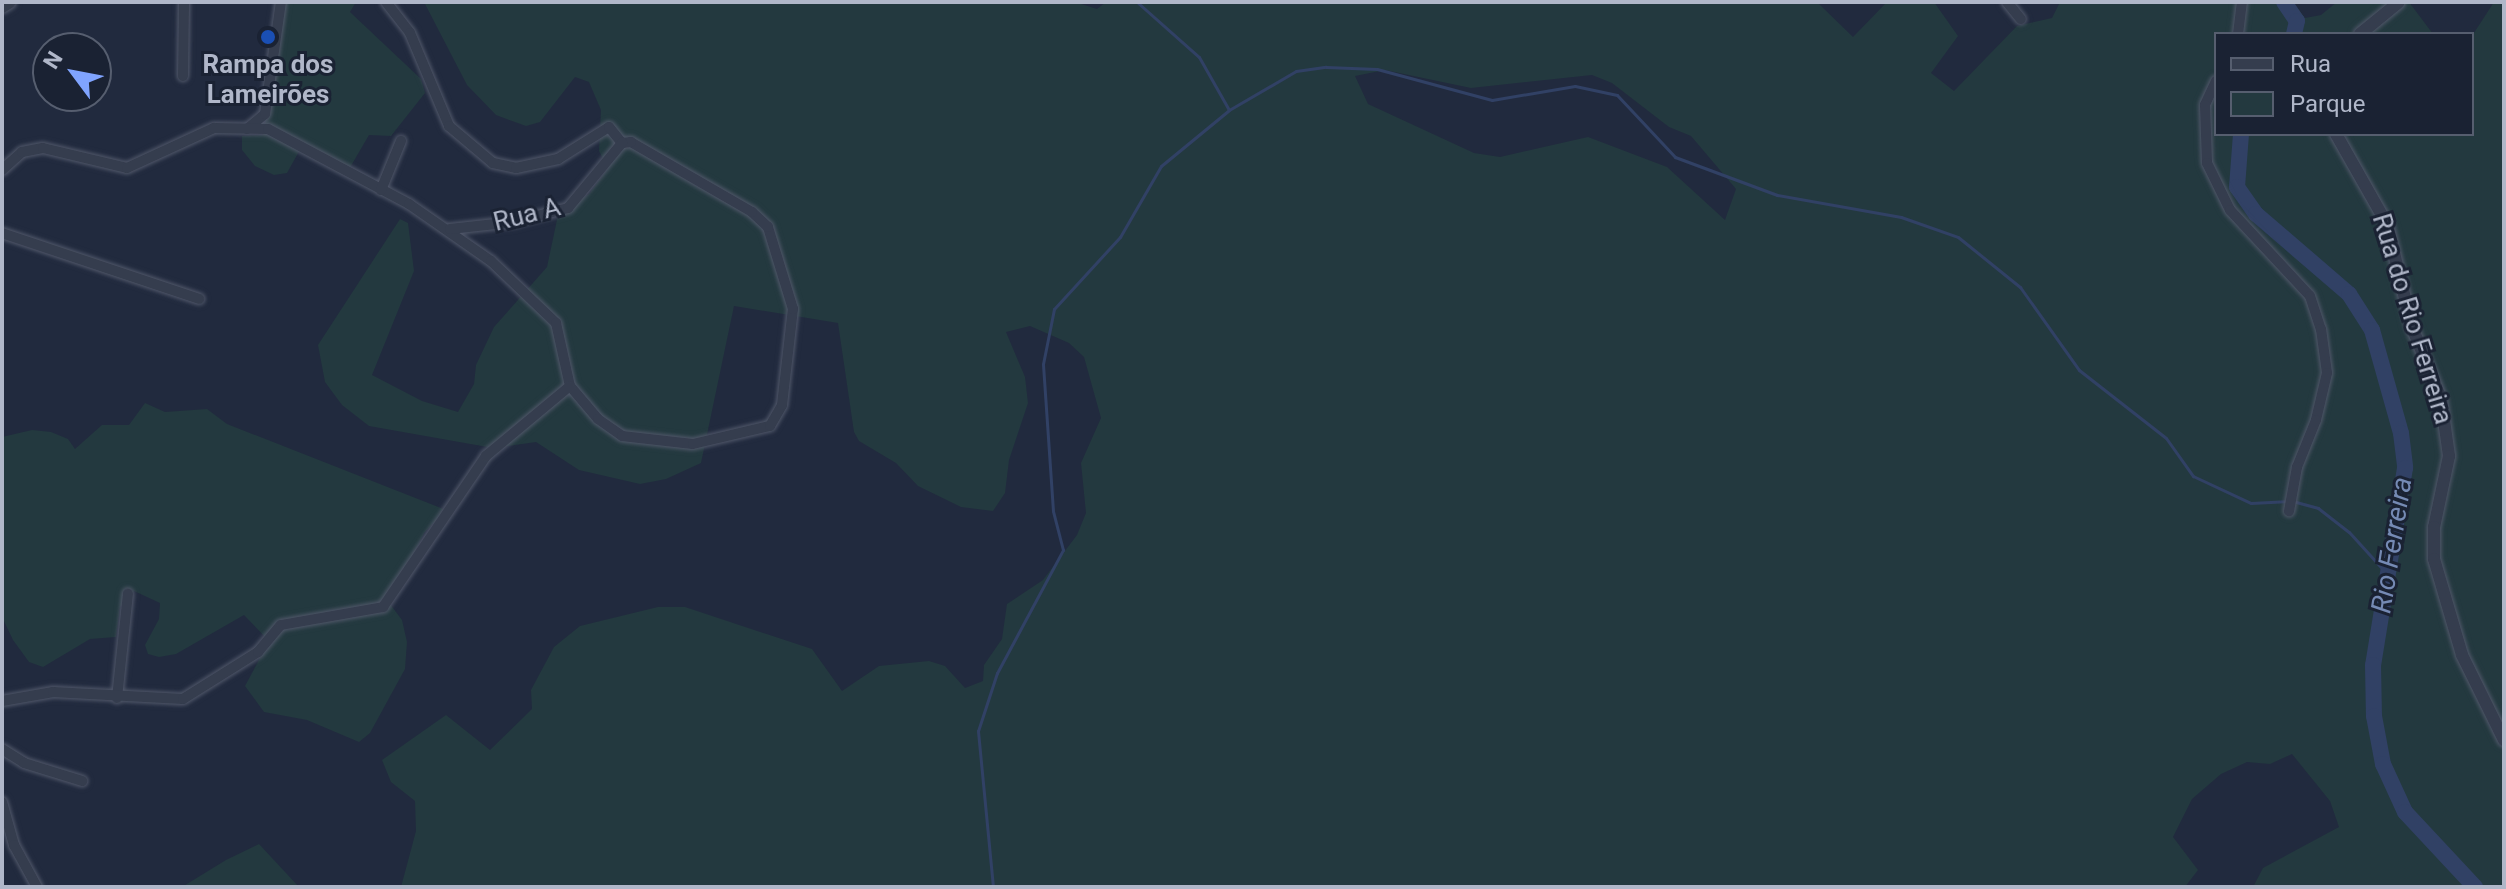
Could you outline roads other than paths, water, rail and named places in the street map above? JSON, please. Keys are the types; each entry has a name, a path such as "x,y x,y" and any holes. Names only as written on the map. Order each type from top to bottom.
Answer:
{"street":[{"path":"2,7 10,2"},
{"path":"183,76 184,2"},
{"path":"247,129 265,114 281,2"},
{"path":"2,170 22,152 43,148 127,168 214,128 268,129 450,229 556,323 570,386 598,419 622,436 654,444 693,444 770,426 782,405 793,309 768,227 752,212 631,142 622,143 609,127 549,162 516,168 493,163 449,126 410,33 386,2"},
{"path":"2007,2 2021,19"},
{"path":"2238,32 2242,2"},
{"path":"2362,32 2399,2"},
{"path":"2214,85 2205,105 2207,163 2230,210 2310,296 2321,329 2327,373 2316,420 2297,467 2289,511"},
{"name":"Rua do Rio Ferreira","path":"2337,136 2387,224 2412,327 2441,399 2449,456 2434,527 2434,559 2467,666 2504,740"},
{"path":"381,190 401,141"},
{"name":"Rua A","path":"450,229 514,222 568,208 622,143"},
{"path":"2,233 199,299"},
{"path":"2,701 53,692 117,698 183,699 266,645 281,625 383,607 486,456 570,386"},
{"path":"117,698 128,594"},
{"path":"2,749 24,763 82,781"},
{"path":"2,802 14,845 37,887"}],"waterway":[{"path":"1137,2 1199,57 1229,110 1296,71 1326,67 1377,69 1492,100 1575,86 1617,95 1675,157 1777,195 1901,217 1958,237 2020,287 2079,370 2166,438 2193,476 2251,503 2285,501"},
{"name":"Rio Ferreira","path":"2284,2 2297,21 2294,32"},
{"path":"993,887 978,731 997,673 1063,550 1053,511 1043,364 1054,309 1120,237 1161,166 1228,111"},
{"name":"Rio Ferreira","path":"2241,136 2237,187 2256,214 2349,294 2372,330 2401,433 2405,468 2373,665 2374,716 2383,764 2405,812 2475,887"},
{"path":"2296,502 2318,508 2349,532 2389,576"}],"place":[{"name":"Rampa dos Lameirões","path":"268,37"}]}
